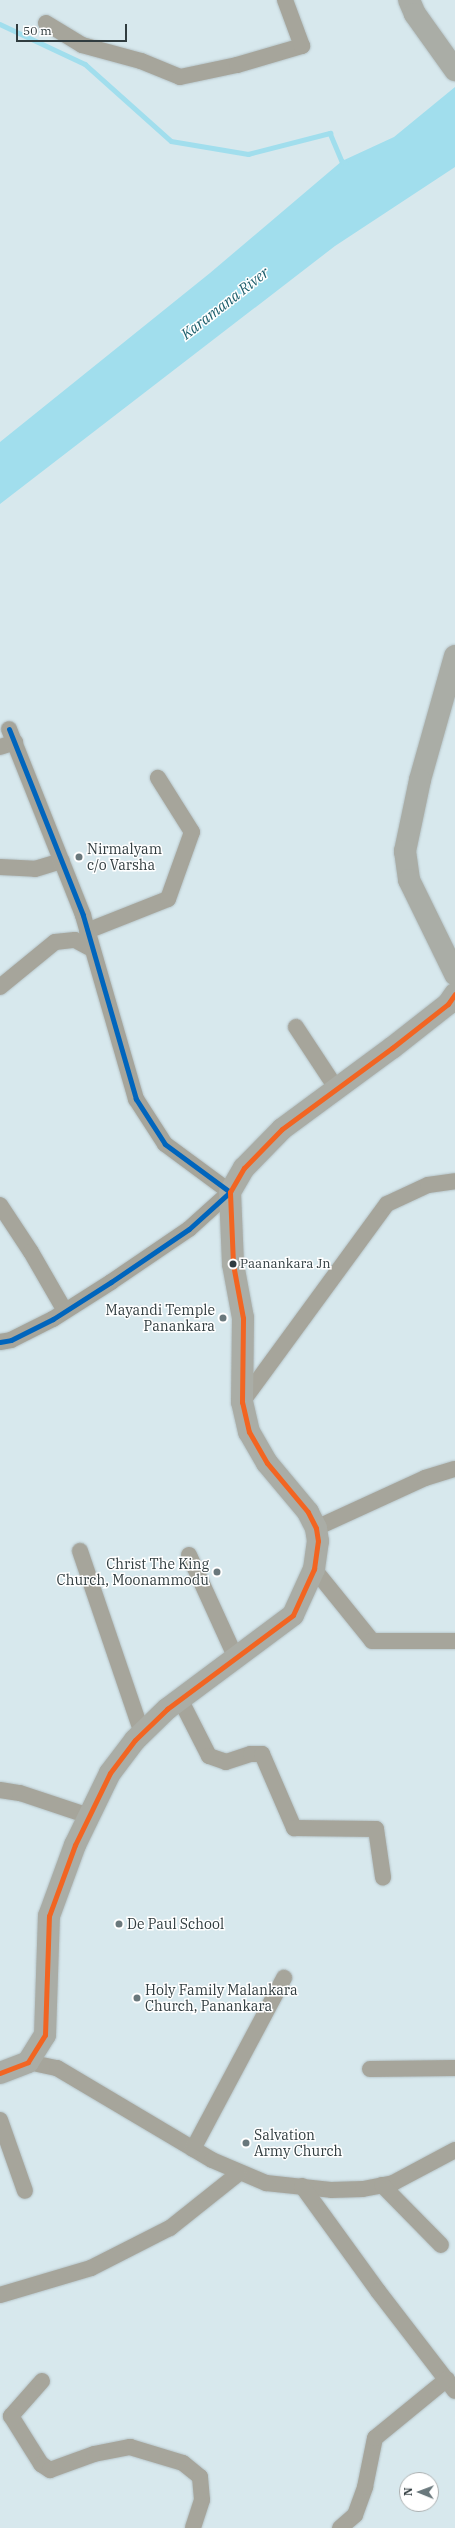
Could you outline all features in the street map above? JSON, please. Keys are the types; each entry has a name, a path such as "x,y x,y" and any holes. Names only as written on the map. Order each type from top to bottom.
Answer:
{"main road":[{"path":"412,7 455,70"},
{"path":"455,656 420,780 405,851 408,880 455,974"},
{"path":"0,2073 28,2062 45,2035 49,1916 75,1845 110,1773 142,1733 180,1699 293,1615 314,1569 318,1541 316,1528 308,1512 263,1457 249,1432 242,1402 243,1318 233,1264 230,1192 244,1168 282,1128 448,1004 455,994"}],"street":[{"path":"46,23 82,45 141,61 180,77 237,65 302,46 285,0"},
{"path":"0,1342 11,1340 65,1311 189,1229 230,1192 165,1144 136,1099 87,931 62,861 47,830 31,781 8,739"},
{"path":"87,931 168,899 192,832 158,778"},
{"path":"0,867 35,870 62,861"},
{"path":"0,987 55,942 75,940 92,949"},
{"path":"296,1027 336,1088"},
{"path":"242,1402 388,1204 428,1185 455,1182"},
{"path":"0,1205 31,1252 65,1311"},
{"path":"316,1528 425,1478 455,1469"},
{"path":"80,1551 142,1733"},
{"path":"189,1555 236,1658"},
{"path":"314,1569 372,1641 455,1642"},
{"path":"180,1699 209,1756 226,1762 245,1756 262,1754 294,1828 376,1829 383,1877"},
{"path":"0,1790 20,1793 89,1816"},
{"path":"193,2149 284,1978"},
{"path":"28,2062 57,2068 238,2174 266,2183 347,2190 382,2185 393,2183 455,2150"},
{"path":"370,2069 455,2068"},
{"path":"0,2120 25,2191"},
{"path":"0,2295 91,2268 170,2228 238,2174"},
{"path":"382,2185 441,2245"},
{"path":"302,2186 378,2292 451,2385 375,2438 365,2488 355,2515 340,2528"},
{"path":"42,2381 11,2416 41,2464 50,2470 94,2454 130,2447 183,2463 200,2476 202,2500 193,2528"}],"water":[{"name":"Karamana River","path":"455,87 455,167 335,246 0,504 0,442 210,273 342,161 394,137"}],"waterway":[{"path":"0,24 85,64 171,141 248,154 330,133 342,161 346,163"}],"transit line":[{"path":"0,1342 11,1340 53,1319 111,1282 189,1229 230,1192 165,1144 136,1099 83,915 9,729"},
{"path":"0,2073 28,2062 45,2035 49,1916 75,1845 110,1773 135,1740 167,1709 293,1615 314,1569 318,1541 316,1528 308,1512 267,1463 249,1432 242,1402 243,1318 233,1264 230,1192 244,1168 282,1129 392,1048 448,1004 455,994"}],"place":[{"name":"Nirmalyam c/o Varsha","path":"79,857"},
{"name":"Paanankara Jn","path":"233,1264"},
{"name":"Mayandi Temple Panankara","path":"223,1318"},
{"name":"Christ The King Church, Moonammodu","path":"217,1572"},
{"name":"De Paul School","path":"119,1924"},
{"name":"Holy Family Malankara Church, Panankara","path":"137,1998"},
{"name":"Salvation Army Church","path":"246,2143"}]}
